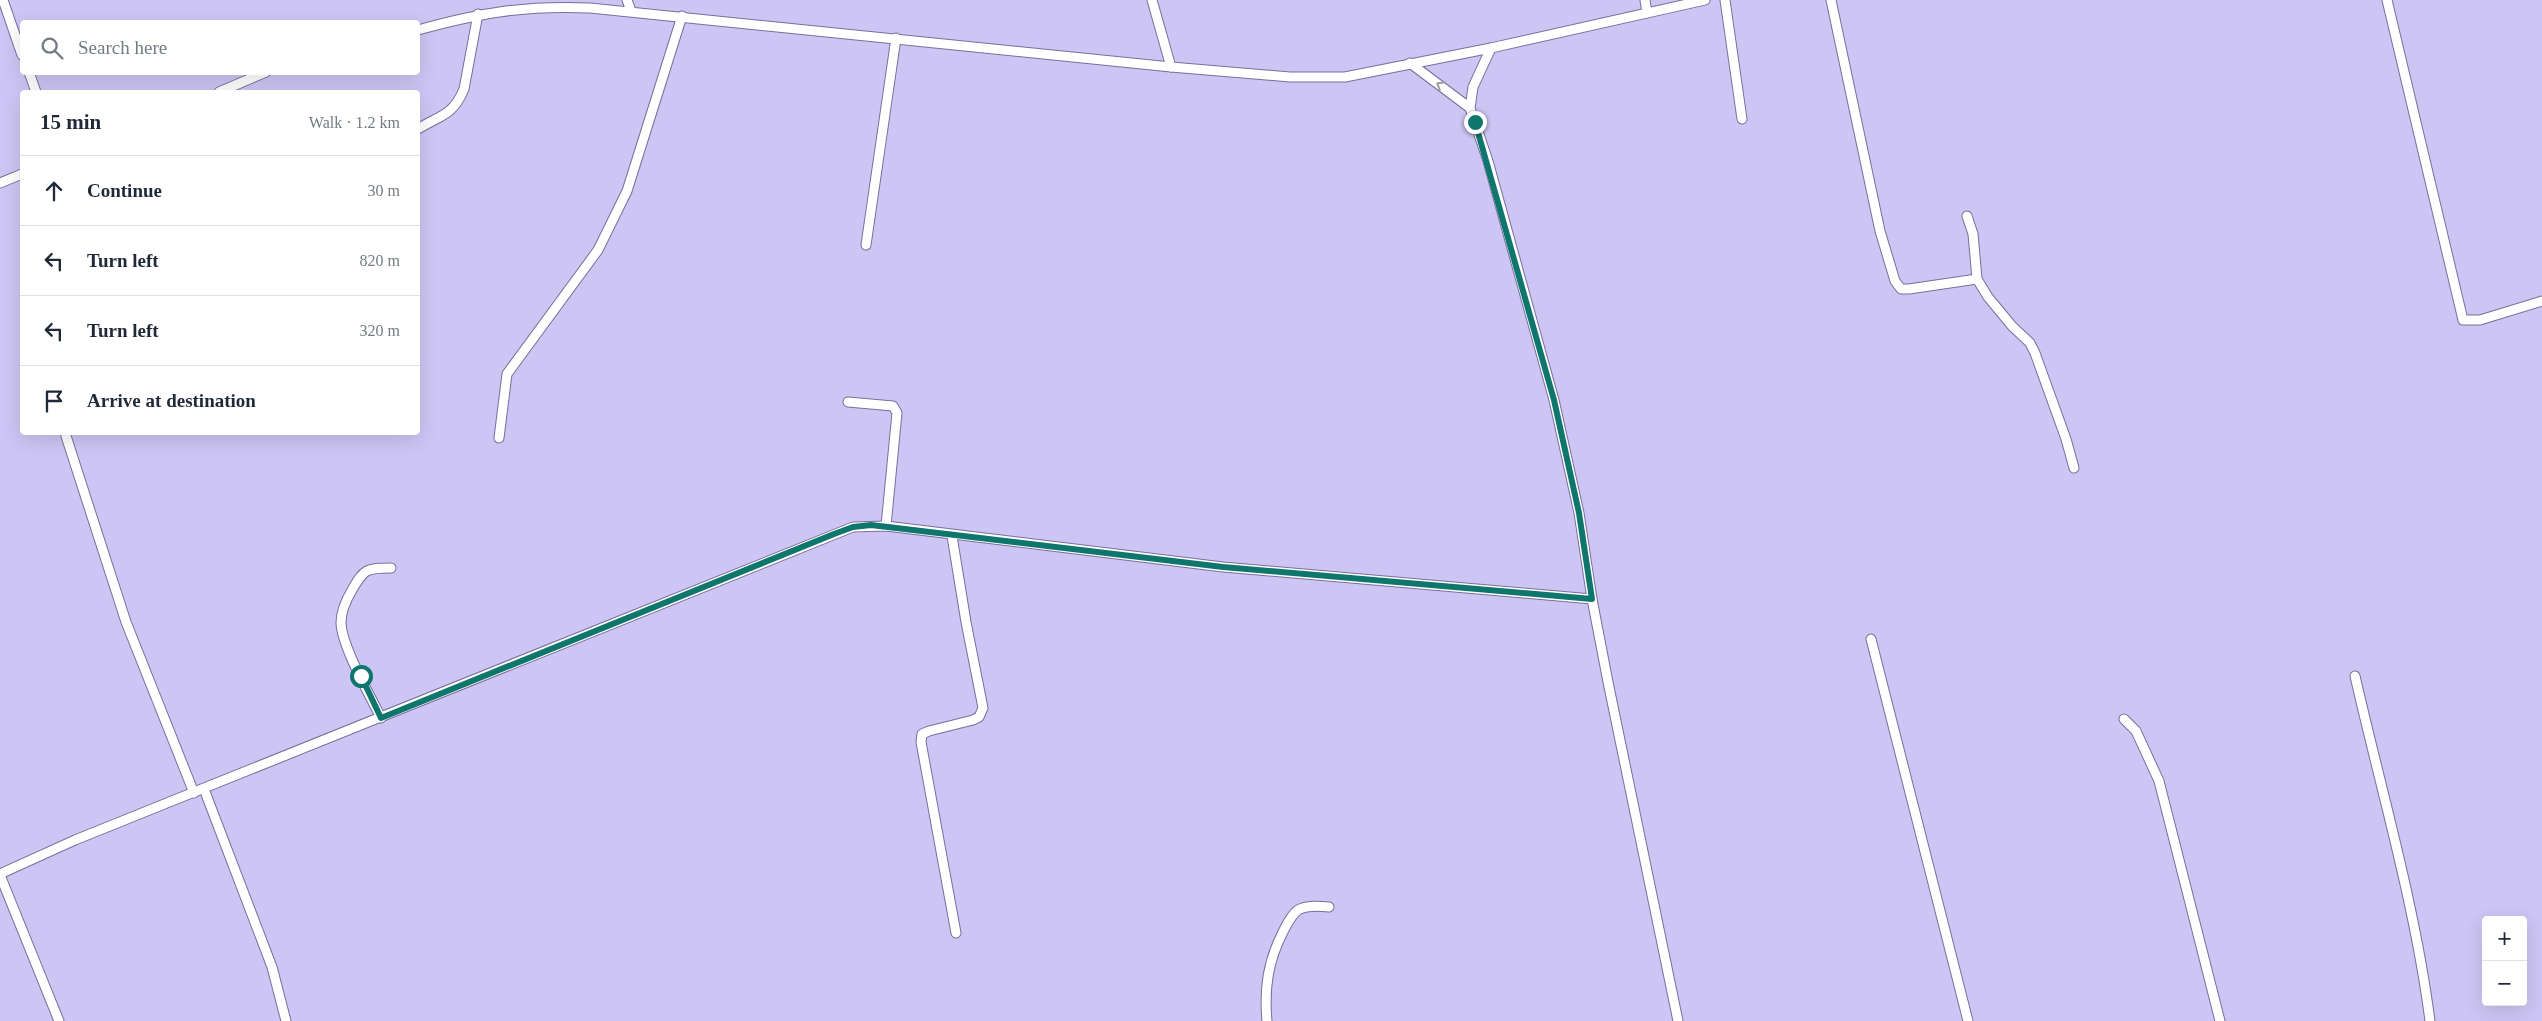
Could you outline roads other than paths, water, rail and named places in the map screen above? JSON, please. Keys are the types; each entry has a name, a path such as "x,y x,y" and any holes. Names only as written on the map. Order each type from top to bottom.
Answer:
{"street":[{"path":"3,0 20,49"},
{"path":"627,0 631,11"},
{"path":"1152,0 1171,67"},
{"path":"1645,0 1647,13"},
{"path":"420,29 478,14 525,7 554,6 682,16 1171,67 1290,77 1345,77 1491,48 1705,0"},
{"path":"1725,0 1742,119"},
{"path":"1831,0 1880,231 1895,281 1901,289 1909,289 1977,279"},
{"path":"2387,0 2463,320 2480,320 2542,301"},
{"path":"420,128 446,114 459,100 464,89 478,14"},
{"path":"499,438 507,374 598,250 628,191 682,16"},
{"path":"866,245 896,38"},
{"path":"1491,48 1474,87 1470,108 1488,161 1554,400 1579,513 1592,599 1678,1021"},
{"path":"1410,63 1470,108"},
{"path":"30,75 35,90"},
{"path":"224,90 259,75"},
{"path":"0,183 20,175"},
{"path":"1968,216 1973,234 1977,279 1988,297 2012,326 2030,343 2036,353 2066,439 2074,468"},
{"path":"848,402 893,406 897,413 886,526"},
{"path":"66,436 126,622 194,793"},
{"path":"59,1021 0,874 75,840 853,527 886,526 952,536 1223,567 1592,599"},
{"path":"952,536 983,713 973,720 922,734 921,742 956,934"},
{"path":"381,718 355,663 341,624 345,602 361,574 372,568 391,568"},
{"path":"1871,639 1968,1021"},
{"path":"2355,676 2407,896 2422,969 2430,1021"},
{"path":"2124,718 2136,731 2159,781 2220,1021"},
{"path":"204,789 272,967 286,1021"},
{"path":"1267,1021 1265,992 1270,963 1291,917 1298,910 1307,907 1329,907"}]}
